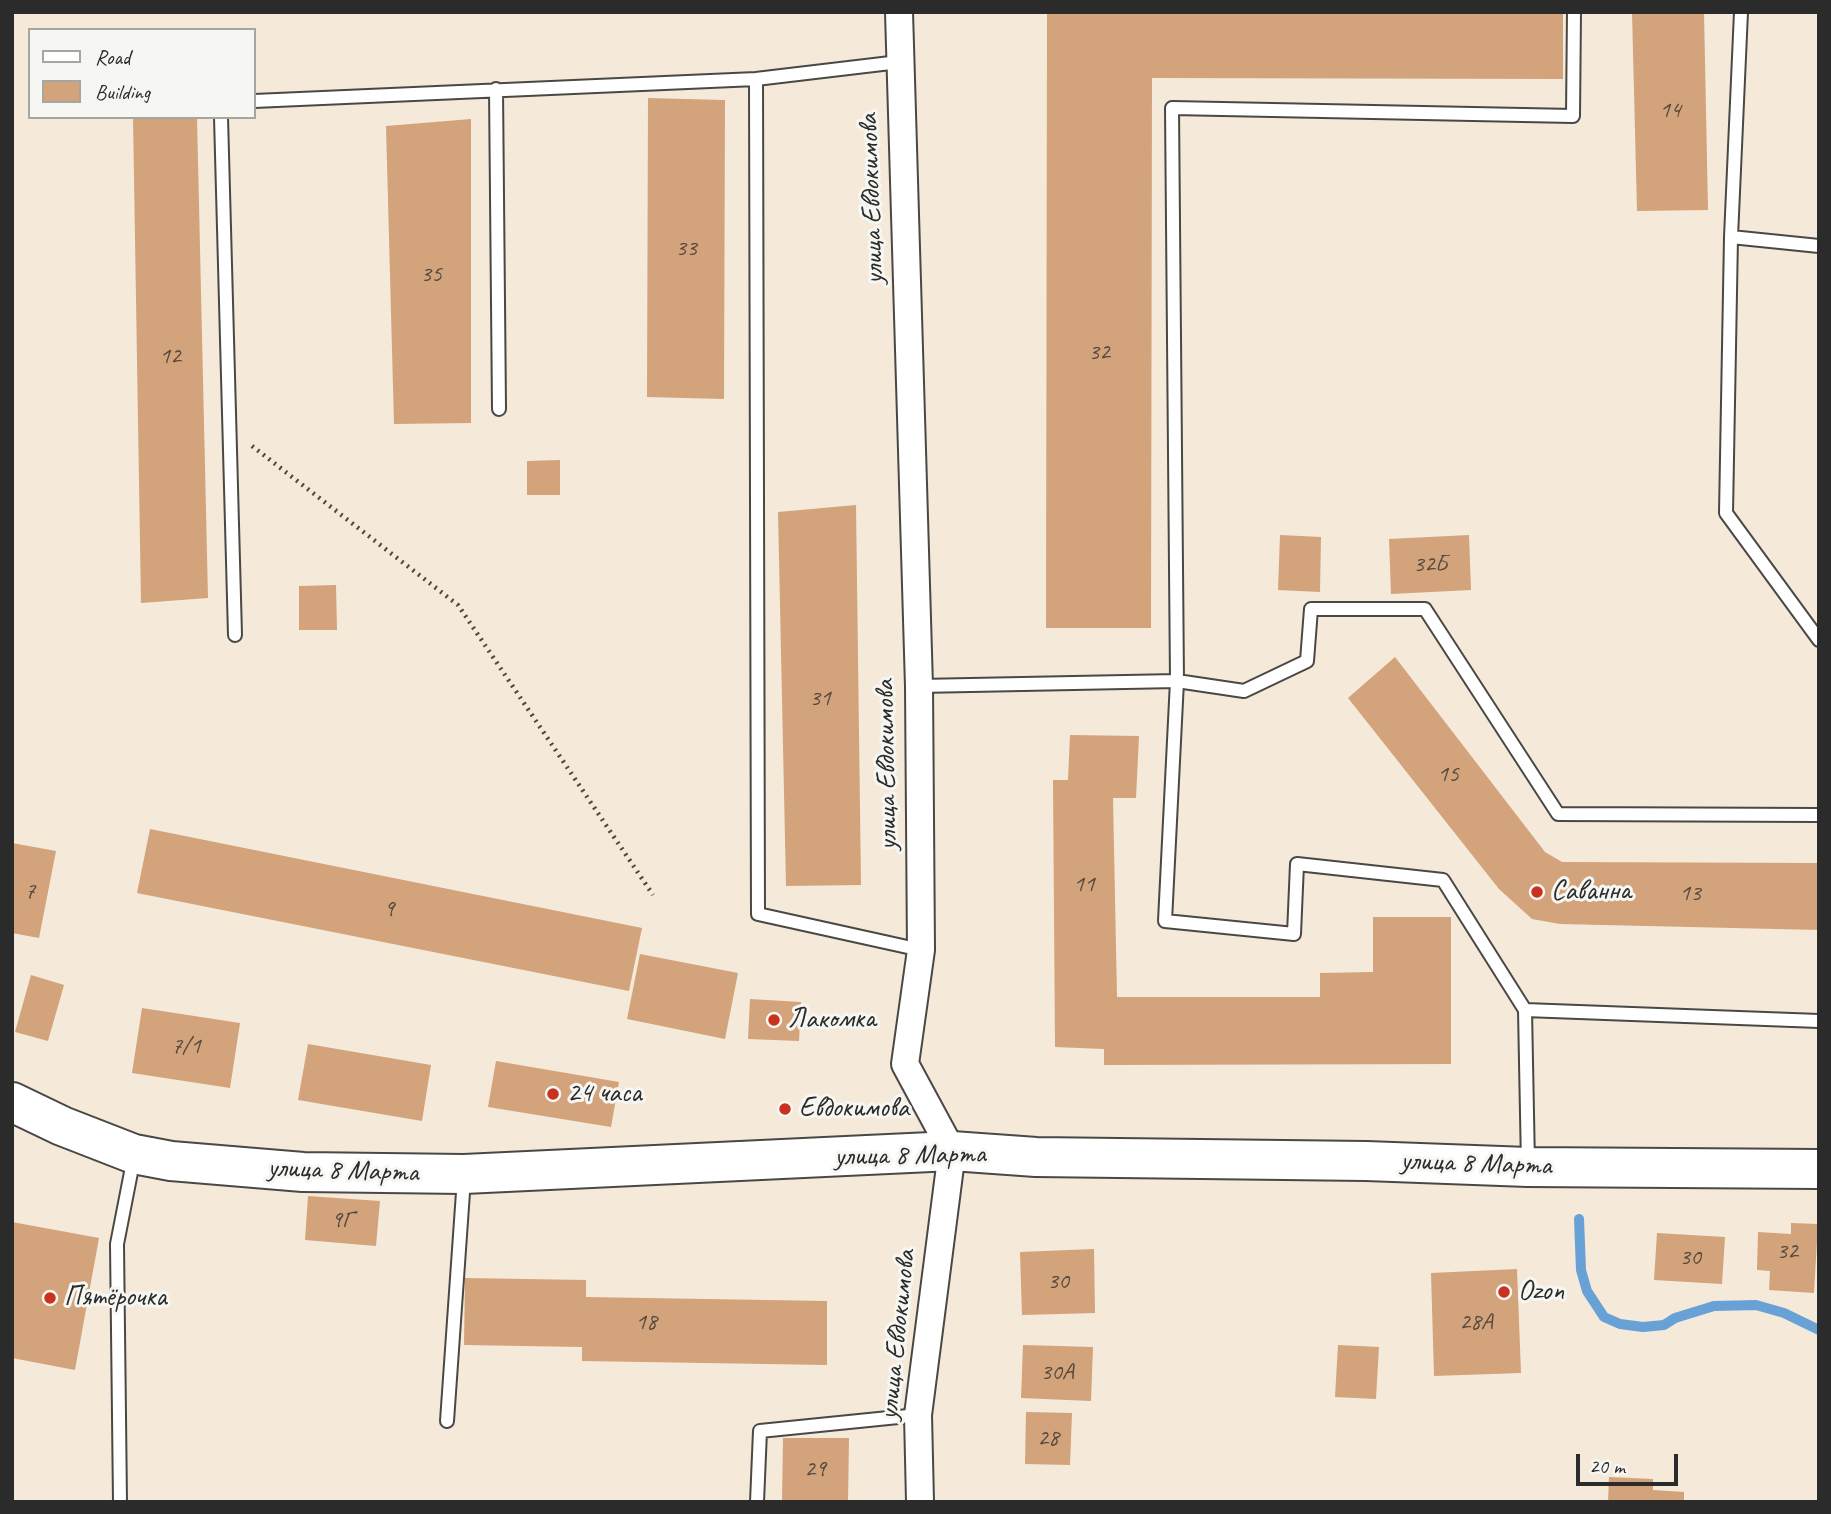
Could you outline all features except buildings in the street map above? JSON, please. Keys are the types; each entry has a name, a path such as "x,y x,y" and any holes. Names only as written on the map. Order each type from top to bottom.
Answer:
{"main road":[{"name":"улица 8 Марта","path":"12,1102 62,1126 134,1154 171,1161 303,1172 464,1174 951,1151 1036,1157 1367,1161 1528,1167 1819,1169"}],"street":[{"name":"улица Евдокимова","path":"899,12 919,686 920,950 905,1064 951,1151 918,1415 920,1502"}],"lane":[{"path":"1528,1167 1525,1010 1443,880 1297,864 1294,934 1166,921 1177,681 1172,108 1573,116 1574,12"},
{"path":"1741,12 1731,237 1726,513 1819,640"},
{"path":"256,101 756,79 899,62"},
{"path":"756,79 758,914 920,950"},
{"path":"495,89 499,409"},
{"path":"221,119 235,635"},
{"path":"1731,237 1819,246"},
{"path":"919,686 1177,681 1244,691 1307,661 1311,609 1425,609 1558,814 1819,815"},
{"path":"1525,1010 1819,1021"},
{"path":"120,1502 117,1244 134,1154"},
{"path":"447,1421 464,1174"},
{"path":"757,1502 760,1431 918,1415"}],"path":[{"path":"230,429 458,604 653,895"}],"waterway":[{"path":"1579,1219 1581,1270 1587,1291 1604,1317 1620,1324 1643,1327 1664,1325 1675,1318 1714,1306 1756,1305 1784,1313 1819,1330"}],"place":[{"name":"Саванна","path":"1537,892"},
{"name":"Лакомка","path":"774,1020"},
{"name":"24 часа","path":"553,1094"},
{"name":"Евдокимова","path":"785,1109"},
{"name":"Ozon","path":"1504,1292"},
{"name":"Пятёрочка","path":"50,1298"}]}
